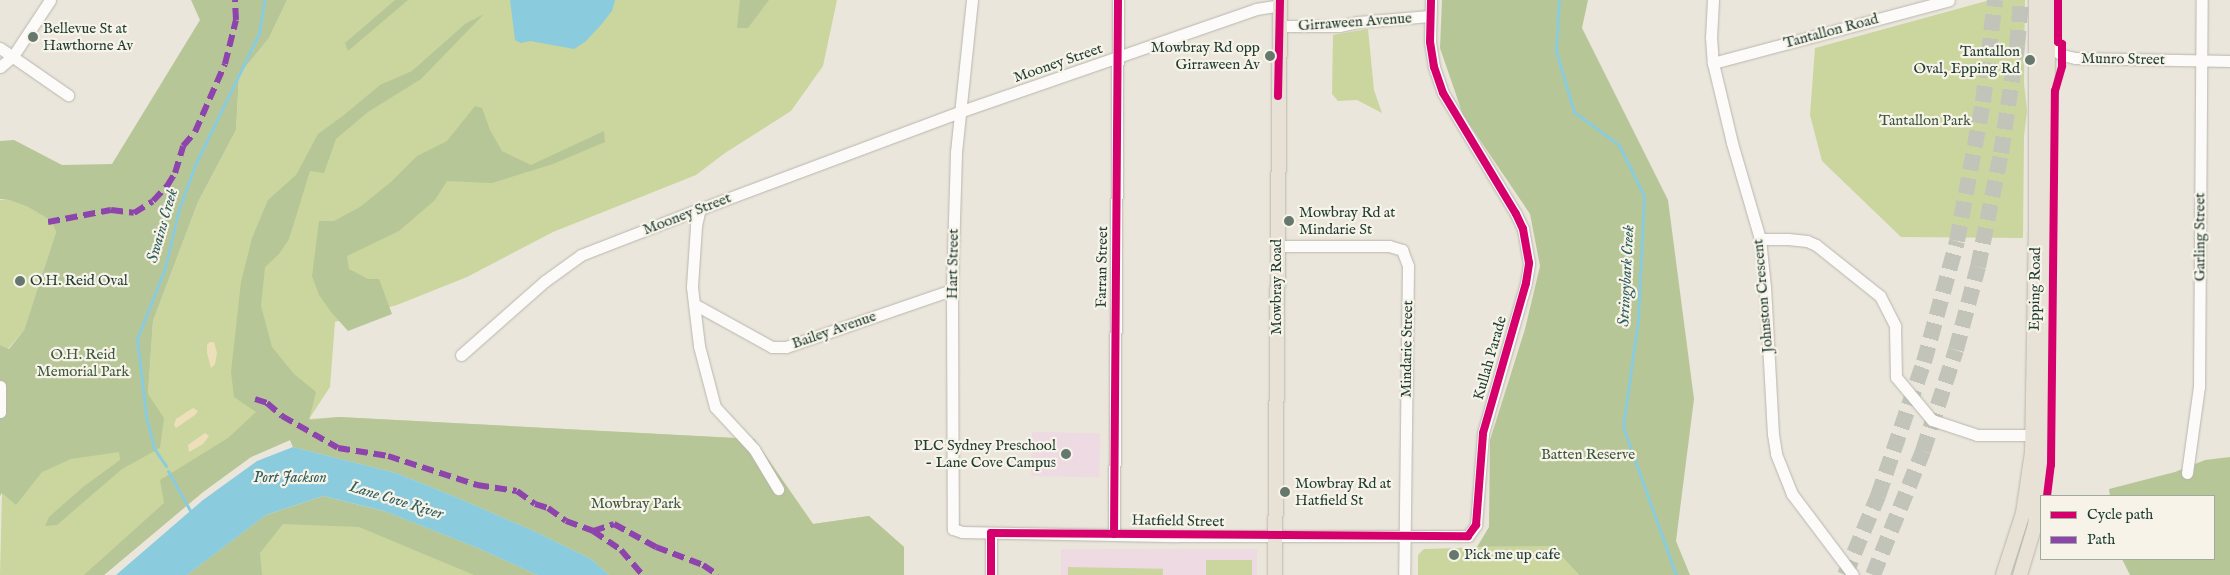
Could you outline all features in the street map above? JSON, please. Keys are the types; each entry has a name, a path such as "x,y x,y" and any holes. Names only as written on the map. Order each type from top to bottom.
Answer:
{"main road":[{"name":"Epping Road","path":"2003,575 2023,513 2030,470 2036,234 2036,0"},
{"name":"Epping Road","path":"2020,575 2035,525 2043,464 2048,0"},
{"name":"Mowbray Road","path":"1275,575 1280,3"}],"street":[{"path":"0,68 13,56 50,0"},
{"name":"Hart Street","path":"953,529 952,290 959,112 972,0"},
{"name":"Farran Street","path":"1114,534 1118,0"},
{"path":"1430,16 1431,0"},
{"name":"Johnston Crescent","path":"1713,0 1711,37 1713,63 1732,143 1760,239 1776,454 1792,494 1853,575"},
{"name":"Tantallon Road","path":"1713,63 1949,0"},
{"name":"Garling Street","path":"2187,473 2199,387 2202,0"},
{"name":"Mooney Street","path":"461,355 545,281 582,255 700,208 959,112 1256,9 1280,3"},
{"name":"Girraween Avenue","path":"1279,26 1339,26 1358,22 1430,16"},
{"name":"Kullah Parade","path":"1275,536 1468,536 1476,525 1483,433 1526,283 1529,263 1523,229 1516,214 1443,93 1434,67 1430,16"},
{"name":"Munro Street","path":"2048,45 2062,55 2075,58 2230,61"},
{"path":"0,48 68,95"},
{"path":"700,208 692,287 699,346 715,407 754,450 778,489"},
{"path":"1760,239 1807,241 1816,245 1880,296 1895,326 1896,377 1932,420 1977,435 2032,435"},
{"name":"Mindarie Street","path":"1277,246 1389,246 1402,250 1408,266 1404,575"},
{"name":"Bailey Avenue","path":"694,304 772,347 786,347 952,290"},
{"path":"0,386 0,412"},
{"name":"Hatfield Street","path":"953,529 962,532 991,533 1275,536"},
{"path":"991,533 991,575"}],"shaded area":[{"name":"PLC Sydney Preschool - Lane Cove Campus","path":"1032,432 1100,433 1099,477 1031,476"},
{"path":"1061,549 1257,549 1257,575 1061,575"}],"green space":[{"name":"O.H. Reid Memorial Park","path":"191,0 287,0 269,38 239,75 236,130 198,202 153,321 148,394 164,418 160,448 122,469 57,525 45,526 49,517 83,487 120,460 119,452 71,459 42,472 16,505 2,493 0,496 0,345 9,349 24,330 56,232 52,221 28,207 9,200 0,199 0,141 14,140 62,165 112,164 200,20"},
{"path":"287,0 837,0 823,66 791,111 725,153 696,175 553,232 467,277 397,305 335,322 330,387 309,419 339,417 754,439 813,524 869,516 904,547 904,575 609,575 591,559 534,531 446,493 396,473 293,447 290,440 251,457 203,492 104,575 0,575 2,493 148,394 153,321 198,202 236,130 239,75 269,38"},
{"path":"395,0 408,0 348,51 345,43"},
{"path":"740,0 769,0 748,28 737,28"},
{"name":"Batten Reserve","path":"1442,0 1588,0 1582,28 1668,200 1694,399 1676,541 1690,575 1579,575 1552,546 1477,547 1489,527 1490,440 1525,329 1540,266 1530,214 1463,115 1440,48"},
{"name":"Tantallon Park","path":"1990,0 2025,0 2024,83 2027,111 2024,137 2023,238 1901,237 1822,161 1810,115 1815,48"},
{"name":"Mowbray Park","path":"484,14 421,79 368,112 336,139 324,173 310,171 289,239 279,254 265,267 261,306 272,347 294,374 316,392 309,420 339,417 754,439 813,524 869,516 904,547 904,575 609,575 591,559 534,531 446,493 396,473 293,447 290,440 251,457 203,492 104,575 84,575 164,503 160,480 228,438 256,412 234,397 231,372 241,282 252,238 268,200 296,175 318,134 380,85 412,71 465,24"},
{"path":"1368,29 1374,90 1382,113 1357,100 1338,101 1332,94 1333,35"},
{"path":"475,106 482,108 490,130 502,151 531,165 604,131 605,142 553,164 492,183 447,181 435,200 399,231 347,256 349,269 368,279 379,279 392,314 348,331 319,295 312,276 319,221 334,221 360,207 392,181 417,156 447,141"},
{"name":"O.H. Reid Oval","path":"0,200 9,200 28,207 53,221 56,232 24,330 8,349 0,345"},
{"path":"2230,457 2230,575 2130,575 2122,560 2215,560 2215,495 2110,495 2109,489 2175,472 2205,460"},
{"path":"323,496 384,511 480,549 537,575 474,575 359,527 283,524 260,553 262,575 187,575 266,515"},
{"path":"384,511 480,549 537,575 187,575 266,515"},
{"path":"1552,546 1579,575 1418,575 1418,555 1424,549"},
{"path":"1206,560 1252,560 1252,575 1206,575"},
{"path":"1068,567 1163,569 1163,575 1068,575"}],"sand":[{"path":"210,342 214,342 217,353 215,364 211,368 207,353 207,345"},
{"path":"193,408 198,411 195,415 176,428 174,425 176,419"},
{"path":"205,433 209,436 203,444 189,452 188,445"}],"water":[{"path":"510,0 615,0 612,11 601,25 585,42 574,49 530,41 521,43 515,40"},
{"name":"Port Jackson","path":"293,447 396,473 446,493 534,531 591,559 609,575 537,575 480,549 384,511 323,496 266,515 187,575 116,575 203,500 257,461"}],"waterway":[{"name":"Swains Creek","path":"166,466 154,448 146,415 137,339 165,268 178,212 195,165 259,33 264,0"},
{"name":"Stringybark Creek","path":"1559,0 1556,51 1574,112 1619,145 1644,196 1638,320 1623,427 1676,575"},
{"name":"Swains Creek","path":"168,471 192,514"}],"tunnel":[{"path":"1845,575 1878,496 1924,362 1957,241 1983,102 1995,0"},
{"path":"1873,575 1923,451 1956,350 1978,267 2001,153 2017,46 2021,0"}],"marked path":[{"path":"48,222 111,210 134,213 153,201 167,186 175,173 183,146 195,132 225,64 236,20 235,0"},
{"path":"255,399 267,403 282,416 338,448 388,456 477,485 517,491 535,504 548,508 566,521 593,531 621,550 643,575"},
{"path":"593,531 614,524 656,547 703,565 718,575"}],"cycle path":[{"path":"1114,534 1118,0"},
{"path":"1278,96 1280,0"},
{"path":"991,575 991,533 1468,536 1476,525 1483,433 1526,283 1529,263 1523,229 1516,214 1443,93 1434,67 1430,42 1431,0"},
{"path":"2047,495 2051,465 2055,91 2062,66 2062,44 2058,42 2058,0"}],"place":[{"name":"Bellevue St at Hawthorne Av","path":"33,37"},
{"name":"Mowbray Rd opp Girraween Av","path":"1270,56"},
{"name":"Tantallon Oval, Epping Rd","path":"2030,60"},
{"name":"Mowbray Rd at Mindarie St","path":"1289,221"},
{"name":"O.H. Reid Oval","path":"20,281"},
{"name":"PLC Sydney Preschool - Lane Cove Campus","path":"1066,454"},
{"name":"Mowbray Rd at Hatfield St","path":"1285,492"},
{"name":"Pick me up cafe","path":"1454,555"}],"water label":[{"name":"Lane Cove River","path":"396,501"}]}
